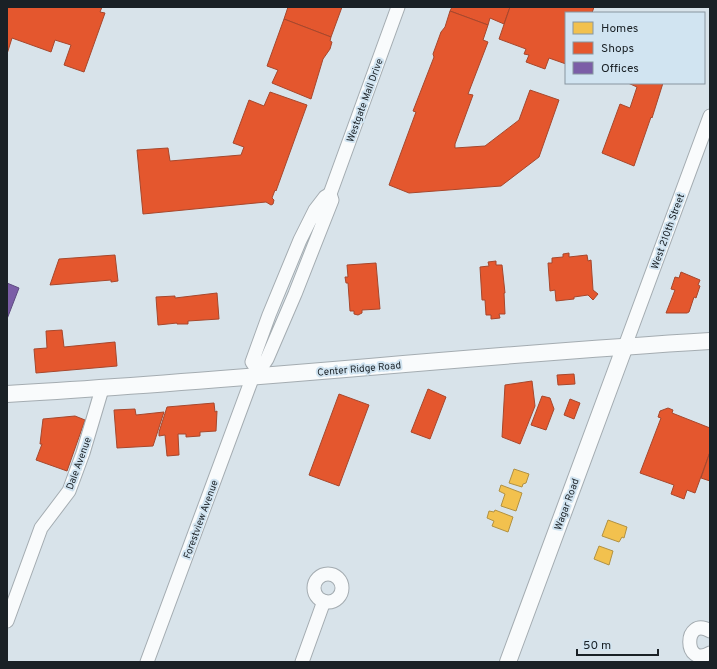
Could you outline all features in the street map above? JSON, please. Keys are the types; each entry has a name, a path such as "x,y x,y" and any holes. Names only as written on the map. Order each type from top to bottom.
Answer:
{"main road":[{"name":"Center Ridge Road","path":"7,394 102,389 254,372 710,341"},
{"name":"Wagar Road","path":"508,662 625,346"}],"street":[{"name":"Westgate Mall Drive","path":"254,372 263,365 267,359 292,302 332,200 330,194 398,7"},
{"name":"West 210th Street","path":"625,346 710,116"},
{"name":"Forestview Avenue","path":"147,662 254,372"},
{"name":"Dale Avenue","path":"7,621 41,528 69,491 83,453 102,389"},
{"path":"302,662 324,601"},
{"path":"710,631 704,628 698,629 693,632 689,640 690,647 694,652 699,655 706,655 710,653"}],"building: Homes":[{"path":"514,469 529,474 526,483 523,484 522,487 509,483"},
{"path":"501,485 522,493 516,511 501,506 505,494 499,491"},
{"path":"495,510 513,517 508,532 492,526 494,521 487,518 489,511 494,512"},
{"path":"608,520 627,527 624,538 622,537 619,542 602,536"},
{"path":"599,546 613,551 609,565 594,559"}],"building: Shops":[{"path":"7,7 102,7 100,12 105,13 84,72 64,65 71,45 55,40 51,52 12,38 7,54"},
{"path":"288,7 342,7 331,37 284,19"},
{"path":"452,7 510,7 504,24 490,18 488,25 450,11"},
{"path":"510,7 594,7 592,12 565,12 565,64 549,58 545,69 526,62 529,55 524,54 526,49 499,39"},
{"path":"450,11 488,25 483,40 488,42 468,94 473,95 455,144 455,148 485,146 519,120 530,90 559,100 539,157 501,186 409,193 389,185 416,112 413,111"},
{"path":"284,19 331,37 330,41 332,42 330,49 323,59 311,99 272,83 278,70 267,66"},
{"path":"630,84 663,84 634,166 602,153 620,104 630,108 637,87"},
{"path":"270,92 307,105 276,191 275,190 272,198 274,200 273,204 271,205 266,202 143,214 137,150 168,148 170,161 241,155 244,147 233,143 249,100 264,106"},
{"path":"569,253 569,257 587,255 588,261 591,260 593,290 598,294 593,300 588,295 574,297 574,299 556,301 555,290 550,291 548,263 552,263 552,258 563,257 563,254"},
{"path":"115,255 118,281 111,282 111,280 50,285 59,259"},
{"path":"496,261 496,265 502,265 505,293 505,314 499,314 500,318 491,319 491,315 486,315 485,300 482,300 480,267 489,266 488,262"},
{"path":"376,263 380,309 362,310 362,313 358,315 354,314 354,311 350,311 348,283 346,283 345,277 348,277 347,265"},
{"path":"681,272 700,280 698,285 700,286 696,298 694,297 689,312 687,313 666,313 675,290 671,289 675,277 679,278"},
{"path":"217,293 219,319 188,321 188,324 177,323 158,325 156,297 175,296 175,298"},
{"path":"62,330 64,347 115,342 117,366 36,373 34,349 47,348 46,331"},
{"path":"574,374 575,384 558,385 557,375"},
{"path":"532,381 535,406 520,444 502,437 505,385"},
{"path":"428,389 446,397 430,439 411,432"},
{"path":"339,394 369,405 339,486 309,475"},
{"path":"542,396 550,398 554,409 546,430 531,425"},
{"path":"570,399 580,403 574,419 564,415"},
{"path":"214,403 215,412 217,411 216,431 200,432 200,436 186,437 186,434 178,434 179,455 167,456 165,435 159,436 159,432 167,407"},
{"path":"668,408 673,410 672,413 710,428 710,452 695,493 687,490 684,499 671,494 674,485 640,473 661,418 658,417 660,411"},
{"path":"135,409 136,415 164,412 153,446 117,448 114,410"},
{"path":"75,416 85,420 67,471 36,460 42,444 40,444 43,419"},
{"path":"710,452 710,481 701,478"}],"building: Offices":[{"path":"7,283 19,288 7,319"}]}
